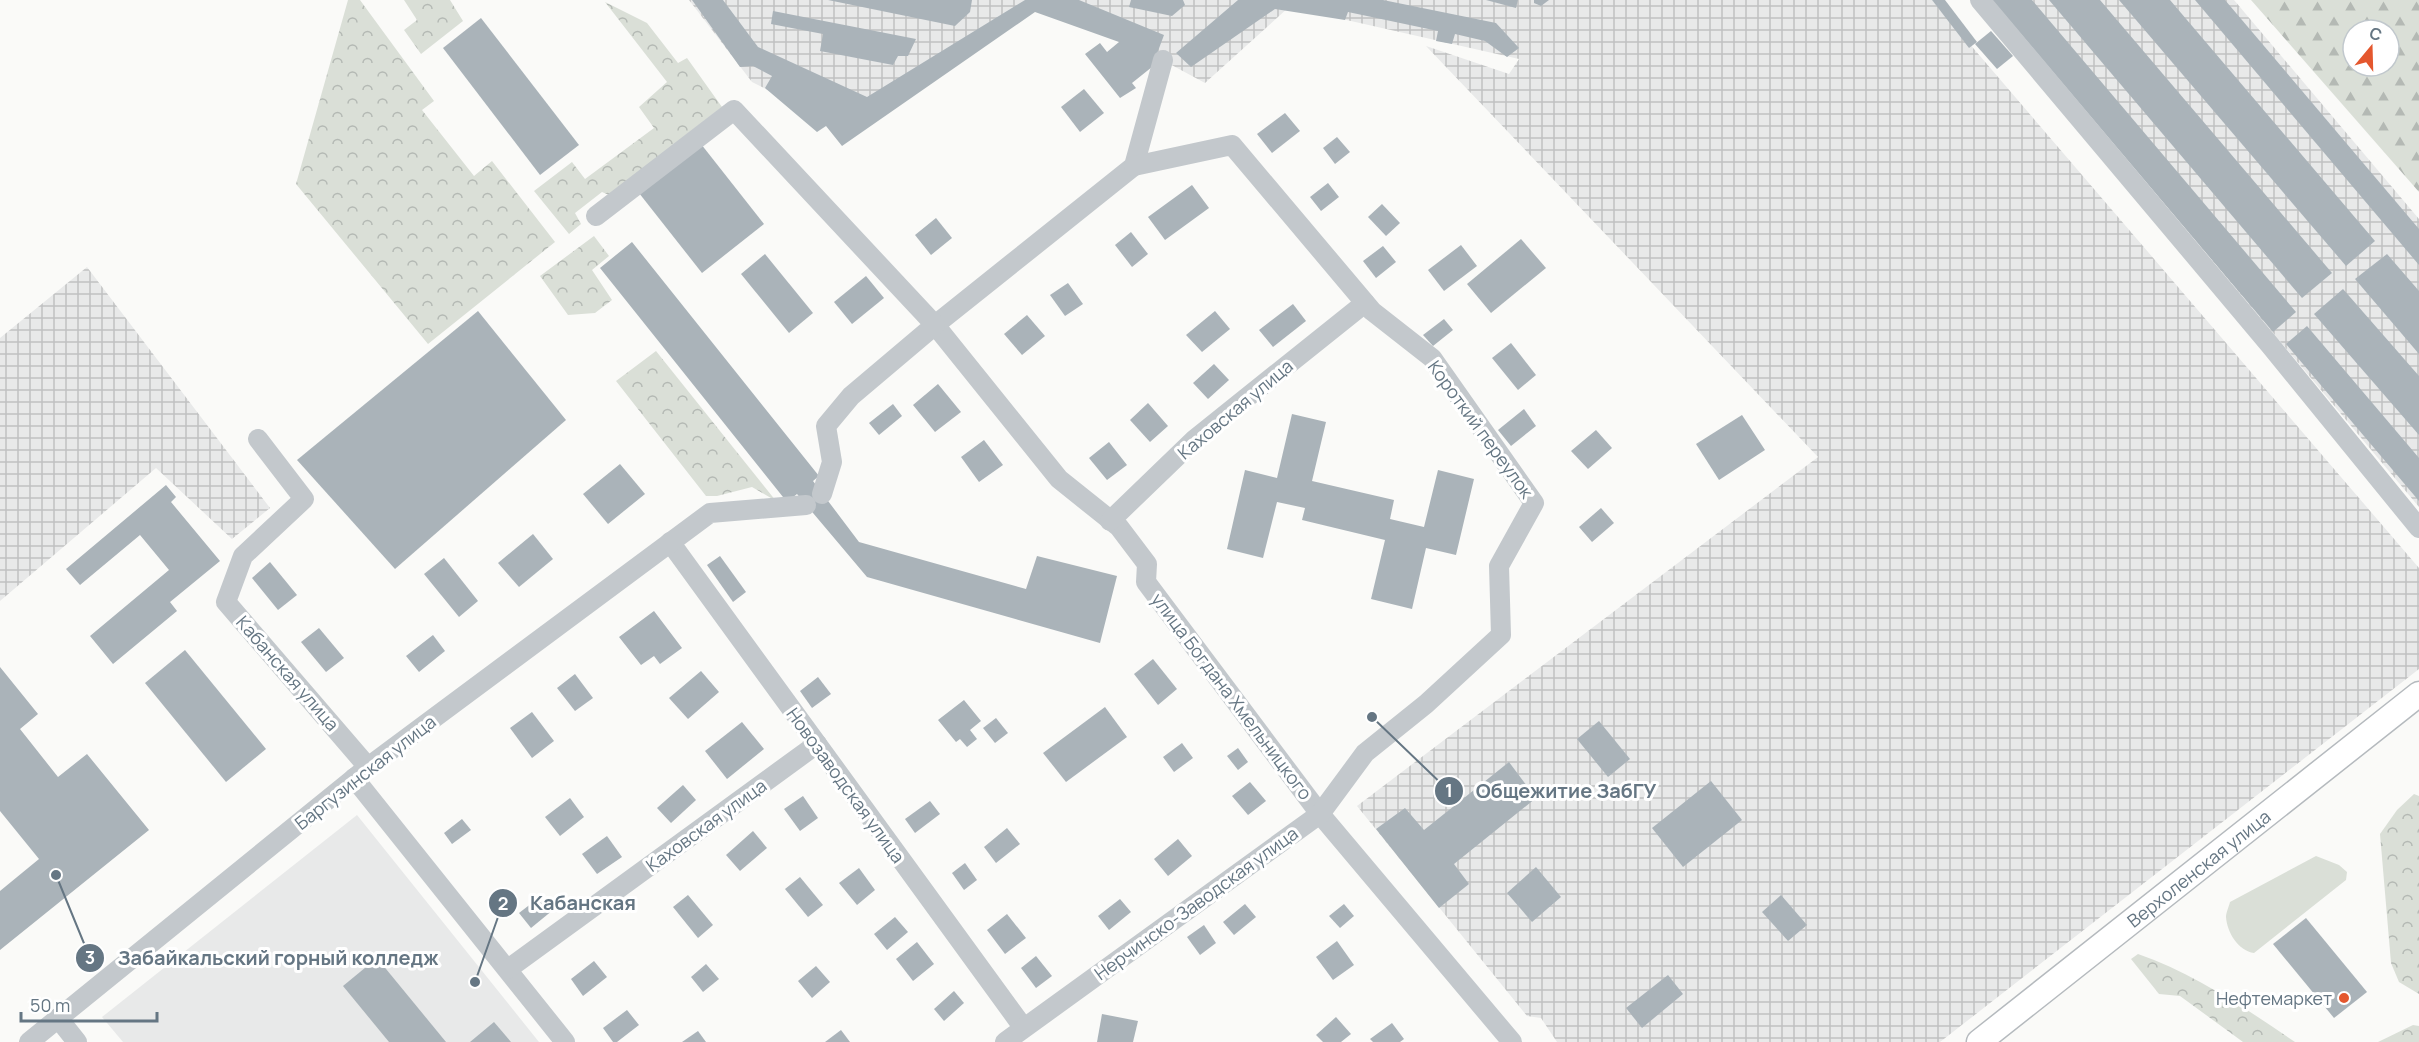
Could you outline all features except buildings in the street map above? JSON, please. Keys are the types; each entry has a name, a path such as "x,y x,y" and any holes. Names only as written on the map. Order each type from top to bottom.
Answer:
{"main road":[{"name":"Верхоленская улица","path":"1979,1042 2419,694"}],"street":[{"path":"1980,0 2270,345 2419,528"},
{"path":"935,325 1134,166 1163,60"},
{"name":"улица Богдана Хмельницкого","path":"596,216 734,110 935,325 1059,479 1119,527 1147,564 1146,582 1320,814 1512,1042"},
{"name":"Короткий переулок","path":"1134,166 1232,145 1365,303 1431,358 1534,503 1499,566 1501,635 1426,704"},
{"name":"Каховская улица","path":"1110,521 1195,439 1365,303"},
{"name":"Баргузинская улица","path":"29,1042 361,772 710,513 814,500 832,462 826,426 851,396 935,325"},
{"name":"Кабанская улица","path":"258,439 304,499 243,556 226,602 361,772 565,1042"},
{"name":"Новозаводская улица","path":"670,542 1023,1028"},
{"name":"Нерчинско-Заводская улица","path":"1005,1042 1320,814 1365,753 1426,704"},
{"name":"Каховская улица","path":"508,969 817,744"},
{"path":"58,1018 77,1042"}],"shaded area":[{"path":"689,0 1044,0 850,131 752,82"},
{"path":"1051,0 1932,0 2419,568 2419,669 1940,1042 1557,1042 1541,1018 1527,1016 1357,806 1818,457 1426,46 1509,74 1519,59 1289,7 1205,83"},
{"path":"1994,0 2234,0 2419,219 2419,507"},
{"path":"87,267 270,508 232,539 156,468 0,601 0,338"},
{"path":"357,815 539,1042 123,1042 102,1017"}],"green space":[{"path":"348,0 360,0 434,101 422,110 474,176 492,161 555,242 428,344 296,184"},
{"path":"404,0 450,0 463,21 421,54 404,30 417,20"},
{"path":"2251,0 2419,0 2419,192"},
{"path":"605,2 647,23 678,63 687,58 722,107 609,195 602,192 575,213 581,224 569,234 534,191 572,162 585,179 654,128 639,107 667,82"},
{"path":"594,236 609,256 592,270 612,300 595,313 568,315 540,276"},
{"path":"656,351 776,501 752,487 717,496 706,496 616,381"},
{"path":"2414,794 2419,796 2419,994 2399,982 2391,963 2380,834 2397,810"},
{"path":"2316,856 2339,865 2347,872 2346,880 2254,953 2243,949 2231,935 2227,923 2226,915 2230,902"},
{"path":"2138,954 2200,982 2295,1042 2243,1042 2180,996 2159,994 2131,959"},
{"path":"2413,1025 2419,1026 2419,1042 2378,1042"}],"place":[{"name":"Общежитие ЗабГУ","path":"1372,717"},
{"name":"Забайкальский горный колледж","path":"56,875"},
{"name":"Кабанская","path":"475,982"},
{"name":"Нефтемаркет","path":"2344,998"}]}
